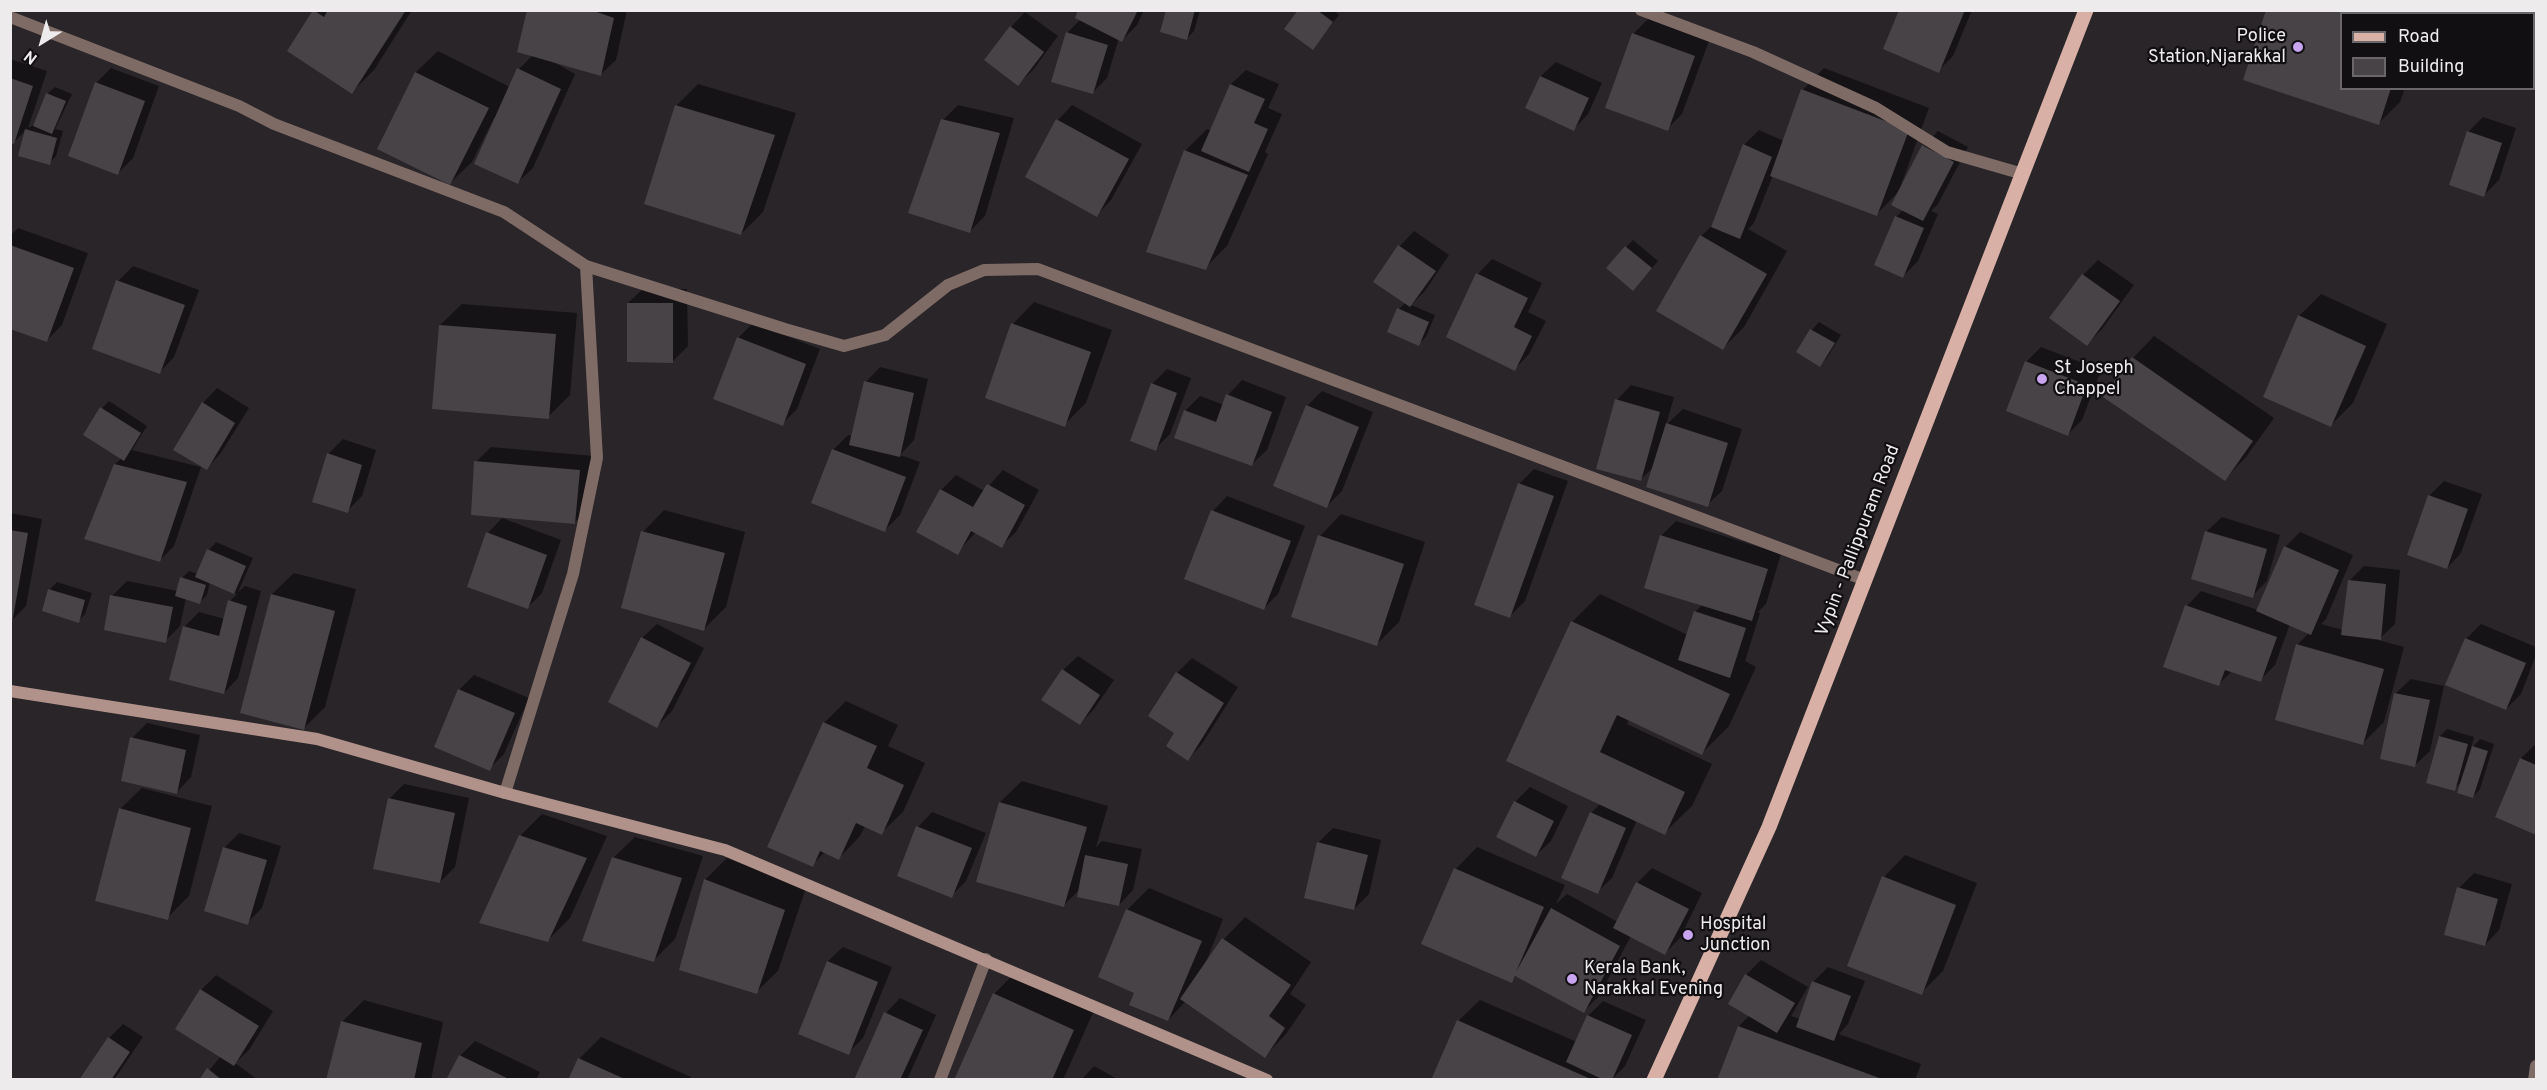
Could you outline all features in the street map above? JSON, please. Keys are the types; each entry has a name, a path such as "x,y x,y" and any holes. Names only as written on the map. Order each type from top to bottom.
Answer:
{"main road":[{"name":"Vypin - Pallippuram Road","path":"1654,1080 1769,827 2086,10"},
{"path":"10,691 317,739 505,793 725,850 1267,1080"}],"street":[{"path":"1641,10 1753,52 1876,108 1947,152 2023,174"},
{"path":"10,18 239,106 274,124 504,212 586,266 844,346 885,335 948,285 984,270 1038,269 1865,580"},
{"path":"505,793 573,574 597,458 586,266"},
{"path":"940,1080 986,959"},
{"path":"2534,1080 2536,1066"}],"building":[{"path":"313,10 324,17 328,10 406,10 352,94 287,51"},
{"path":"527,10 591,10 614,18 601,76 517,52"},
{"path":"1078,10 1138,10 1122,42 1075,18"},
{"path":"1166,10 1195,10 1187,40 1160,32"},
{"path":"1298,10 1317,10 1333,22 1313,50 1284,29"},
{"path":"1899,10 1965,10 1939,73 1883,49"},
{"name":"Police Station,Njarakkal","path":"2266,10 2363,10 2368,12 2340,12 2340,90 2390,90 2379,125 2243,80"},
{"path":"1010,26 1044,52 1018,86 984,60"},
{"path":"1066,32 1108,45 1093,94 1051,82"},
{"path":"1632,33 1695,56 1668,131 1605,108"},
{"path":"517,68 561,89 518,184 474,164"},
{"path":"415,72 489,108 450,185 377,149"},
{"path":"1540,76 1589,98 1574,131 1525,108"},
{"path":"10,78 33,86 14,144 10,143"},
{"path":"95,82 145,101 118,175 68,156"},
{"path":"1230,84 1265,99 1254,123 1268,129 1249,172 1201,151"},
{"path":"1801,89 1909,130 1877,216 1770,176"},
{"path":"46,93 66,101 52,134 33,126"},
{"path":"675,105 775,135 741,235 644,204"},
{"path":"941,119 1000,133 970,233 908,213"},
{"path":"1056,119 1129,159 1097,217 1025,177"},
{"path":"25,129 57,138 50,165 18,156"},
{"path":"2467,131 2502,143 2484,197 2449,185"},
{"path":"1743,144 1772,157 1740,239 1711,227"},
{"path":"1922,145 1954,162 1923,221 1891,205"},
{"path":"1184,150 1248,175 1206,270 1146,252"},
{"path":"1895,216 1924,228 1903,278 1874,265"},
{"path":"1700,235 1767,274 1723,350 1656,311"},
{"path":"10,245 74,268 47,342 10,329"},
{"path":"1398,245 1436,271 1410,307 1373,282"},
{"path":"1625,246 1652,268 1633,291 1606,268"},
{"path":"1476,273 1528,298 1514,327 1532,336 1515,371 1446,337"},
{"path":"2082,274 2120,301 2087,346 2049,318"},
{"path":"116,280 185,305 160,374 92,349"},
{"path":"627,303 673,303 673,363 627,362"},
{"path":"1397,308 1429,322 1419,346 1387,332"},
{"path":"2298,315 2366,346 2331,427 2263,397"},
{"path":"1011,323 1091,352 1065,427 985,398"},
{"path":"439,325 556,334 549,419 432,409"},
{"path":"1810,329 1835,343 1820,367 1796,352"},
{"path":"737,337 806,364 783,426 713,399"},
{"path":"2132,357 2253,441 2225,481 2103,397"},
{"path":"2025,361 2087,385 2068,436 2006,411"},
{"path":"864,381 914,393 900,457 849,445"},
{"path":"1151,383 1177,393 1156,451 1130,441"},
{"path":"1226,394 1272,412 1252,466 1174,438 1184,410 1216,422"},
{"path":"1615,399 1660,412 1641,481 1596,469"},
{"path":"202,402 235,423 207,470 173,450"},
{"path":"1306,405 1359,427 1327,508 1273,486"},
{"path":"100,407 141,433 124,461 83,435"},
{"path":"1666,423 1728,443 1708,507 1646,487"},
{"path":"832,449 906,477 885,532 811,503"},
{"path":"327,453 362,465 348,513 312,502"},
{"path":"474,461 580,470 575,524 471,515"},
{"path":"114,464 187,482 160,562 84,539"},
{"path":"1518,483 1554,496 1510,618 1474,605"},
{"path":"987,484 1025,505 1002,548 971,531 958,555 916,532 940,489 973,507"},
{"path":"2428,495 2468,509 2447,569 2407,555"},
{"path":"1211,510 1291,541 1264,610 1184,579"},
{"path":"10,530 28,533 12,623 10,623"},
{"path":"641,531 725,553 704,631 621,608"},
{"path":"2205,531 2267,549 2253,598 2191,579"},
{"path":"486,532 547,555 528,609 467,587"},
{"path":"1318,535 1404,564 1377,646 1291,617"},
{"path":"1660,535 1768,569 1752,621 1644,588"},
{"path":"2284,546 2339,570 2311,635 2256,611"},
{"path":"207,549 246,566 234,594 195,577"},
{"path":"180,577 206,585 200,604 175,596"},
{"path":"2348,580 2386,584 2381,640 2341,635"},
{"path":"48,589 85,600 79,623 42,611"},
{"path":"271,594 335,611 304,730 240,713"},
{"path":"110,595 173,607 166,643 104,630"},
{"path":"228,600 247,606 224,694 169,680 183,626 219,636"},
{"path":"2185,605 2277,637 2261,682 2225,670 2219,686 2163,667"},
{"path":"1694,611 1746,628 1730,678 1678,660"},
{"path":"1571,621 1730,694 1702,755 1617,715 1600,752 1685,792 1665,835 1506,761"},
{"path":"641,637 691,663 657,728 608,702"},
{"path":"2465,638 2526,663 2506,710 2445,685"},
{"path":"2296,644 2384,669 2363,745 2275,720"},
{"path":"1062,669 1100,695 1080,725 1041,700"},
{"path":"1176,672 1224,703 1188,761 1166,746 1174,733 1148,716"},
{"path":"458,689 515,713 490,771 434,747"},
{"path":"2394,693 2430,700 2415,767 2380,759"},
{"path":"823,722 877,746 867,768 904,785 882,835 856,823 839,860 820,851 813,867 767,847"},
{"path":"2439,736 2468,744 2455,791 2426,783"},
{"path":"130,737 186,750 177,794 121,781"},
{"path":"2472,746 2488,751 2473,798 2457,793"},
{"path":"2520,758 2536,765 2536,835 2495,817"},
{"path":"388,798 455,813 440,883 373,869"},
{"path":"1514,801 1554,821 1536,857 1496,837"},
{"path":"999,802 1087,827 1064,907 976,882"},
{"path":"119,808 191,828 168,920 95,901"},
{"path":"1590,812 1626,828 1598,894 1561,878"},
{"path":"916,826 972,848 952,898 897,876"},
{"path":"519,835 587,858 548,942 479,923"},
{"path":"1317,842 1368,855 1354,910 1304,898"},
{"path":"223,847 267,860 248,925 204,911"},
{"path":"1085,855 1128,864 1119,906 1077,897"},
{"path":"612,857 682,878 654,962 582,941"},
{"path":"1454,868 1544,907 1516,972 1551,908 1620,946 1584,1013 1515,976 1512,983 1421,944"},
{"path":"1882,876 1956,905 1922,995 1847,966"},
{"path":"704,879 785,910 757,994 679,970"},
{"path":"1636,882 1689,909 1665,955 1613,928"},
{"path":"2457,887 2498,899 2485,946 2444,935"},
{"path":"1126,909 1202,941 1168,1021 1129,1005 1134,993 1098,977"},
{"path":"1222,938 1291,985 1269,1016 1285,1028 1265,1058 1180,999"},
{"path":"827,961 878,982 849,1055 798,1034"},
{"path":"1745,974 1795,1003 1777,1033 1728,1004"},
{"path":"1812,981 1851,996 1834,1041 1796,1027"},
{"path":"200,989 259,1026 234,1066 175,1029"},
{"path":"993,993 1074,1030 1052,1080 954,1080"},
{"path":"884,1012 923,1030 900,1080 854,1080"},
{"path":"1587,1015 1632,1035 1612,1080 1604,1080 1566,1062"},
{"path":"1457,1020 1593,1080 1431,1080"},
{"path":"341,1021 422,1043 414,1080 326,1080"},
{"path":"1738,1026 1882,1079 1882,1080 1717,1080"},
{"path":"108,1037 130,1052 111,1080 79,1080"},
{"path":"459,1055 511,1080 446,1080"},
{"path":"578,1058 627,1080 568,1080"},
{"path":"207,1068 222,1080 199,1080"}],"place":[{"name":"Police Station,Njarakkal","path":"2298,47"},
{"name":"St Joseph Chappel","path":"2042,379"},
{"name":"Hospital Junction","path":"1688,935"},
{"name":"Kerala Bank, Narakkal Evening","path":"1572,979"}]}
